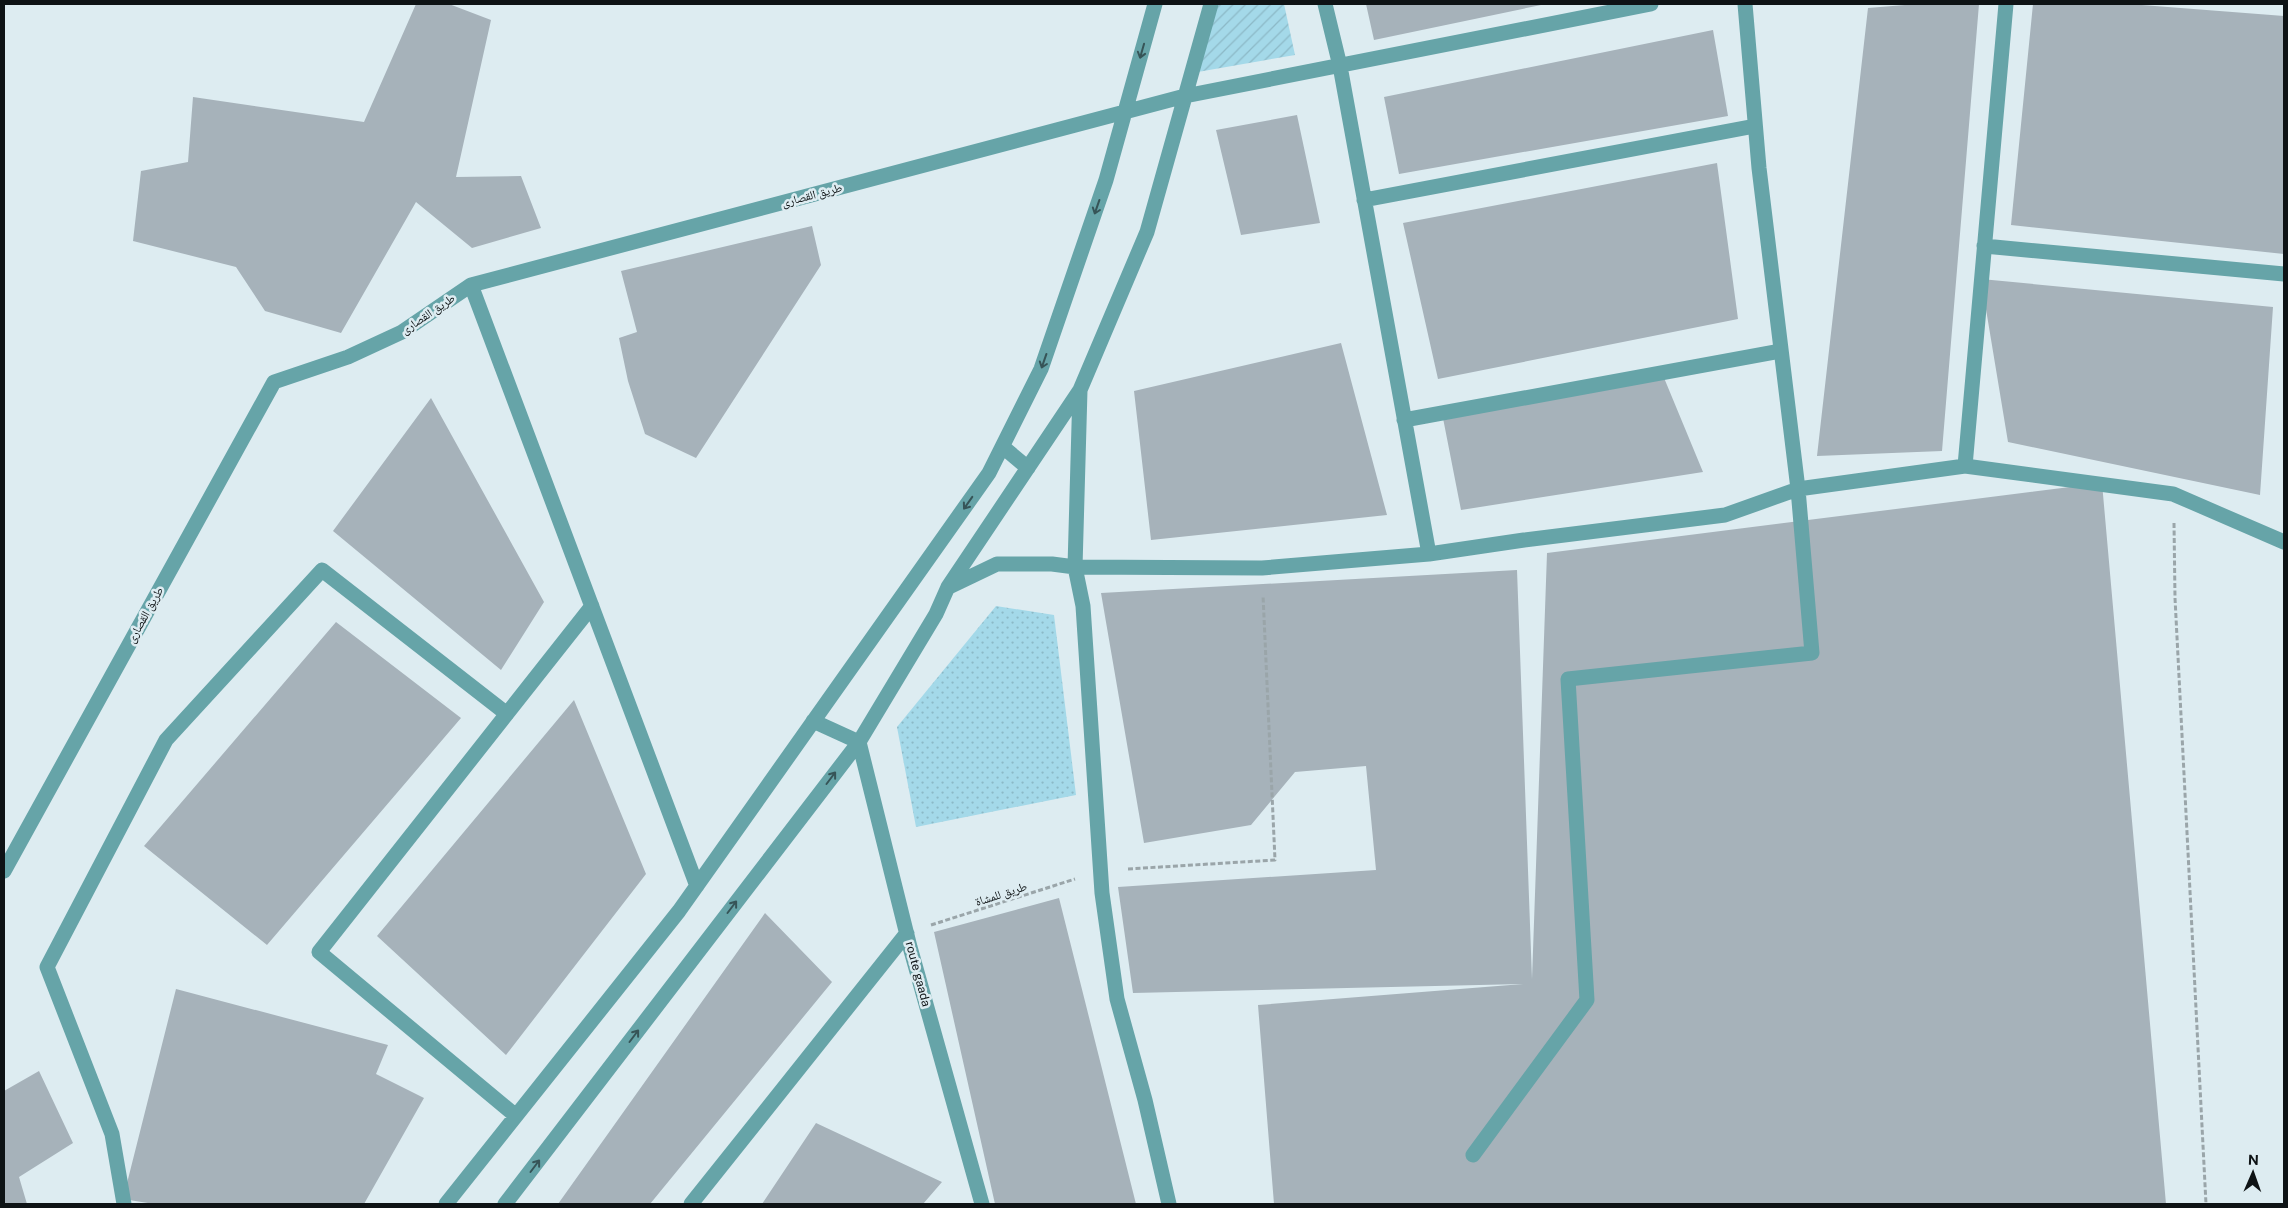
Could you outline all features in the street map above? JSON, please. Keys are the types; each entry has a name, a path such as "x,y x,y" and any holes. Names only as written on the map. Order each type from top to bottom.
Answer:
{"street":[{"path":"446,1204 697,886 989,473 1042,369 1106,180 1155,4"},
{"path":"506,1204 859,742 936,614 948,587 1080,390 1147,232 1211,4"},
{"path":"1326,4 1340,66 1429,554"},
{"name":"طريق القصارى","path":"4,871 274,382 348,357 402,332 471,285 1185,96 1651,4"},
{"path":"1473,1155 1586,1000 1568,679 1812,653 1798,489 1755,126 1745,4"},
{"path":"1965,466 2006,4"},
{"path":"1364,200 1755,126"},
{"path":"1984,246 2284,274"},
{"path":"471,285 697,886"},
{"path":"1404,420 1781,351"},
{"path":"1080,390 1075,567 1083,606 1100,871 1117,999 1146,1100 1168,1204"},
{"path":"1003,447 1028,468"},
{"path":"948,587 997,564 1052,564 1075,567 1262,568 1429,554 1725,515 1798,489 1965,466 2173,494 2284,542"},
{"path":"124,1204 112,1134 47,967 166,740 322,570 507,714"},
{"path":"516,1116 319,952 592,606"},
{"path":"814,721 859,742"},
{"name":"route gaada","path":"859,742 907,933 982,1204"},
{"path":"691,1204 907,933"}],"path":[{"path":"2173,494 2175,598 2206,1204"},
{"name":"طريق للمشاة","path":"907,933 1100,871 1275,860 1262,568"}],"shaded area":[{"path":"1217,4 1284,4 1295,55 1192,73"},
{"path":"996,606 1054,615 1076,795 916,827 897,727"}],"building":[{"path":"416,4 449,4 491,20 456,177 521,176 541,228 472,248 416,202 341,333 265,311 236,267 133,241 141,171 188,162 193,97 364,122"},
{"path":"1366,4 1541,4 1541,5 1374,40"},
{"path":"1917,4 1979,4 1942,451 1817,456 1868,8"},
{"path":"2033,4 2129,4 2284,16 2284,254 2011,225"},
{"path":"1713,30 1728,116 1399,174 1384,97"},
{"path":"1297,115 1320,223 1241,235 1216,130"},
{"path":"1717,163 1738,319 1438,379 1403,223"},
{"path":"812,226 821,265 696,458 645,434 628,381 619,338 637,332 621,271"},
{"path":"1981,279 2273,307 2260,495 2008,442"},
{"path":"1341,343 1387,515 1151,540 1134,391"},
{"path":"1662,373 1703,472 1461,510 1442,413"},
{"path":"431,398 544,602 501,670 333,531"},
{"path":"2102,483 2166,1204 1274,1204 1258,1005 1523,984 1133,993 1118,887 1376,870 1366,766 1295,772 1251,825 1144,843 1101,593 1517,570 1532,979 1547,553"},
{"path":"336,622 461,718 267,945 144,846"},
{"path":"574,700 646,874 506,1055 377,936"},
{"path":"1059,898 1136,1204 995,1204 934,932"},
{"path":"765,913 832,982 650,1204 558,1204"},
{"path":"176,989 388,1045 376,1074 424,1098 364,1204 154,1204 123,1199"},
{"path":"39,1071 73,1143 19,1177 27,1204 4,1204 4,1091"},
{"path":"816,1123 942,1182 923,1204 762,1204"}]}
